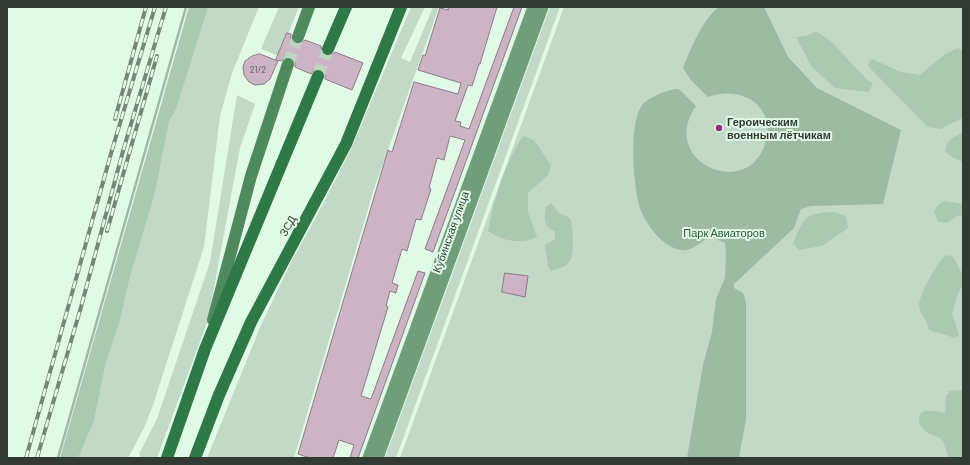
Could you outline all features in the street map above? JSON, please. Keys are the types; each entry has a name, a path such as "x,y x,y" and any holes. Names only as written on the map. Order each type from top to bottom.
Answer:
{"highway":[{"path":"328,49 346,7"},
{"name":"ЗСД","path":"195,458 251,322 346,144 400,10"},
{"path":"167,458 205,349 318,76"}],"main road":[{"path":"298,37 310,7"},
{"name":"Кубинская улица","path":"368,458 533,7"},
{"name":"Кубинская улица","path":"378,458 543,7"},
{"path":"205,349 251,176 288,64"}],"green space":[{"path":"189,7 259,7 232,73 220,116 204,247 153,405 145,426 128,458 61,458"},
{"path":"279,7 299,7 279,56 261,49"},
{"path":"411,7 425,7 401,58 410,62 433,7 439,7 374,189 294,458 207,458 261,325 291,262 352,147"},
{"path":"550,7 560,7 396,458 385,458"},
{"name":"Парк Авиаторов","path":"564,7 963,7 963,458 400,458"},
{"path":"237,95 255,104 240,148 208,320 157,458 141,458 139,454 157,419 210,262"}],"shaded area":[{"path":"189,7 208,7 176,109 169,121 155,192 129,280 119,324 106,361 94,420 78,458 60,458"},
{"path":"719,7 764,7 788,57 817,88 901,130 883,204 811,206 801,209 794,228 734,284 734,288 743,293 746,302 746,419 739,458 687,458 703,365 712,332 716,299 725,278 725,243 711,237 693,248 681,250 668,245 653,231 642,213 636,190 634,174 635,125 638,112 646,101 671,90 679,89 696,106 687,127 689,146 700,161 715,170 733,172 750,166 762,151 768,124 759,107 747,98 739,95 724,94 708,97 690,79 683,68 702,26"},
{"path":"816,31 832,42 867,80 873,83 869,92 835,88 811,66 796,37 807,36"},
{"path":"958,48 963,51 963,118 940,129 928,127 868,66 869,61 872,59 901,72 920,75 945,54"},
{"path":"963,132 963,162 950,156 945,151 949,141"},
{"path":"523,136 534,140 551,165 548,175 528,193 528,212 537,237 525,241 512,241 499,237 488,231 493,206 501,182 511,158"},
{"path":"944,201 963,204 963,215 957,216 947,223 938,222 934,212 938,205"},
{"path":"551,203 559,213 570,218 572,227 573,252 568,263 551,271 548,266 545,245 555,239 555,231 548,227 545,219 546,207"},
{"path":"834,212 846,216 848,228 822,246 799,250 793,244 806,218 811,215"},
{"path":"946,255 953,257 963,275 963,284 957,296 952,314 959,335 955,338 929,330 919,307 922,295 929,280"},
{"path":"950,391 963,391 963,458 949,458 942,440 925,431 919,420 920,415 925,411 945,413 946,396"}],"building":[{"path":"448,7 497,7 472,86 468,85 455,121 461,122 460,126 469,129 514,7 522,7 433,252 425,249 465,140 450,136 444,160 437,158 429,188 431,189 421,220 416,219 407,251 402,249 392,283 398,285 396,293 390,291 386,306 388,307 361,396 371,399 418,271 425,273 358,458 350,458 354,445 339,440 333,458 310,458 298,454 388,150 392,152 414,82 458,94 461,83 418,70 423,55 425,56 440,8 448,10"},
{"path":"287,33 291,34 291,39 295,44 300,44 305,40 321,46 322,53 325,56 332,55 335,52 363,63 352,90 325,79 325,75 320,69 314,70 311,74 295,67 295,62 291,57 286,57 281,61 276,60"},
{"path":"260,54 278,61 270,79 264,84 255,85 249,82 244,75 243,67 245,61 252,56"},
{"path":"505,273 528,276 525,297 502,292"}],"waterway":[{"path":"58,458 186,7"}],"tunnel":[{"path":"288,64 298,37"},
{"path":"318,76 328,49"}],"railway":[{"path":"115,119 146,7"},
{"path":"26,458 112,150 155,7"},
{"path":"37,458 81,307 123,151 166,7"},
{"path":"107,231 157,56"}],"place":[{"name":"Героическим военным лётчикам","path":"719,128"}]}
